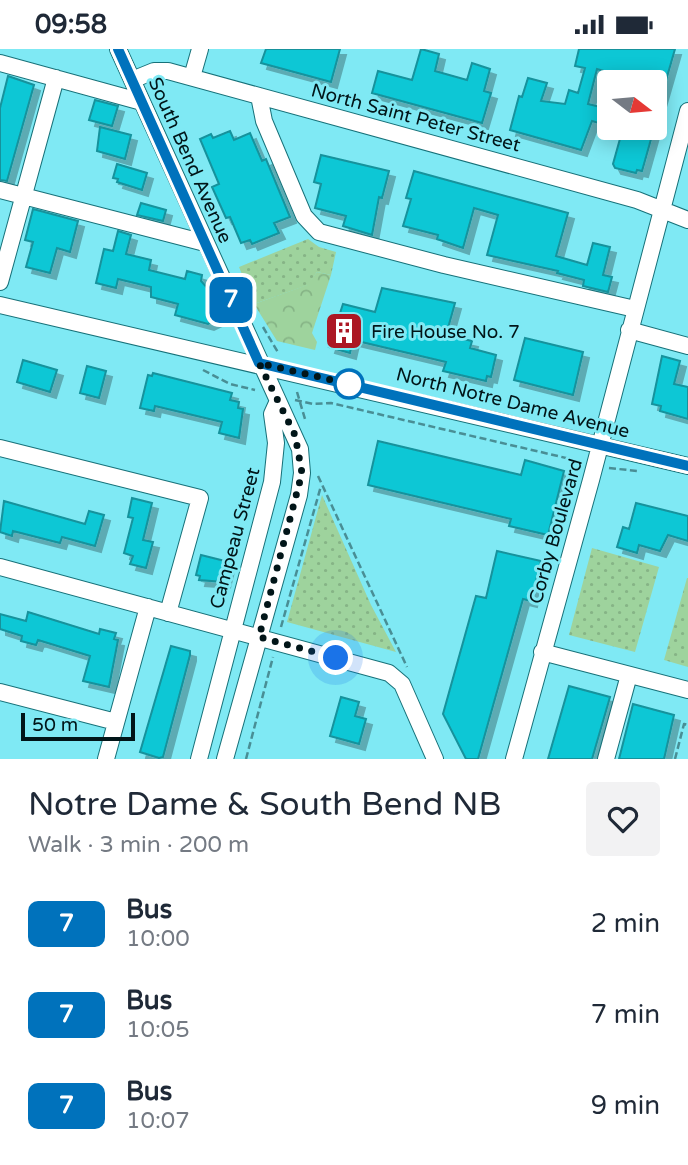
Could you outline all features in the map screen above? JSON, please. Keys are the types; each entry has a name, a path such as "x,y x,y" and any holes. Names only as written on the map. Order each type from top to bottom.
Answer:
{"street":[{"name":"South Bend Avenue","path":"118,49 277,403"},
{"path":"192,77 200,49"},
{"path":"0,63 142,101"},
{"name":"North Saint Peter Street","path":"132,80 159,70 192,77 637,199 688,220"},
{"path":"0,282 56,78"},
{"path":"259,96 264,121 304,216 319,232 431,262 635,309"},
{"name":"Corby Boulevard","path":"514,759 601,445 688,111"},
{"path":"0,190 205,243"},
{"name":"North Notre Dame Avenue","path":"0,305 259,363 688,466"},
{"path":"629,330 688,346"},
{"path":"225,759 302,473 295,435 277,403"},
{"name":"Campeau Street","path":"199,759 272,482 276,443 272,414 277,403"},
{"path":"0,448 200,498 168,613"},
{"path":"0,567 396,677 402,684 435,759"},
{"path":"106,759 148,607"},
{"path":"542,652 688,690"},
{"path":"606,759 629,675"},
{"path":"0,692 116,722"}],"path":[{"path":"230,384 260,391"},
{"path":"296,389 302,402 305,422"},
{"path":"302,402 331,403 622,471 642,471"},
{"path":"316,470 413,678"},
{"path":"280,633 321,484"},
{"path":"246,759 275,651"},
{"path":"675,759 684,724 688,725"}],"green space":[{"path":"308,239 319,247 336,252 331,275 317,272 308,285 254,304 239,267"},
{"path":"317,272 331,275 312,333 317,342 315,350 277,341 254,304 307,285"},
{"path":"322,495 371,605 396,652 287,622"},
{"path":"592,548 659,567 635,652 569,635"},
{"path":"688,578 688,667 664,660"}],"building":[{"path":"266,49 340,49 331,82 261,63"},
{"path":"421,49 439,54 435,71 467,80 472,63 490,69 484,91 491,93 482,123 372,93 378,71 412,80"},
{"path":"579,49 675,49 667,77 667,70 597,69 588,104 597,106 597,122 592,121 581,150 510,130 519,96 522,97 528,78 547,83 541,101 565,104 569,90 578,93 585,68 575,66"},
{"path":"8,76 34,85 7,181 0,180 0,108"},
{"path":"95,100 118,106 112,126 89,120"},
{"path":"100,127 131,135 125,159 97,151"},
{"path":"230,131 234,140 250,133 262,161 266,159 290,217 274,223 279,233 252,244 250,240 241,243 230,217 226,218 212,187 219,184 200,139 211,134 213,138"},
{"path":"620,140 651,140 642,171 637,170 636,173 615,168 613,164"},
{"path":"321,155 389,171 382,198 379,197 372,235 343,226 346,216 315,208 321,184 314,182"},
{"path":"117,164 147,173 142,190 117,182 118,179 113,178"},
{"path":"414,171 568,213 556,256 587,265 593,243 610,247 603,275 612,277 608,292 583,286 584,280 557,273 558,271 487,255 498,215 474,208 463,248 437,239 438,235 403,226 411,199 406,198"},
{"path":"141,203 166,210 163,221 137,215"},
{"path":"33,209 78,221 70,252 57,248 50,273 26,267 33,242 25,240"},
{"path":"118,231 131,235 126,254 151,260 149,270 185,279 187,271 202,275 201,281 210,291 218,311 216,320 208,324 175,315 178,304 151,297 151,287 118,279 116,288 96,283 104,249 113,251"},
{"path":"382,288 455,303 446,335 472,341 470,348 496,355 491,377 487,376 486,381 443,371 446,362 353,340 350,353 329,347 343,304 375,312"},
{"path":"525,338 583,352 573,395 514,380"},
{"path":"662,356 680,361 674,384 688,387 688,419 660,411 661,406 652,404"},
{"path":"23,360 57,370 50,392 17,382"},
{"path":"87,366 106,371 99,398 80,393"},
{"path":"153,373 232,393 230,400 239,402 238,408 243,409 239,438 219,433 222,422 155,406 154,411 140,408 148,375 152,376"},
{"path":"378,441 521,475 525,460 564,471 548,535 509,526 511,519 368,485"},
{"path":"132,498 152,503 143,540 153,542 146,568 130,564 133,556 124,553 133,518 128,517"},
{"path":"4,501 85,524 89,511 104,515 95,546 62,537 60,543 13,531 12,536 0,532"},
{"path":"636,503 688,516 688,541 668,535 660,551 639,545 637,553 617,547 623,527 629,529"},
{"path":"497,551 541,561 531,601 523,599 478,759 466,759 443,714 476,596 486,598"},
{"path":"201,555 229,562 224,582 199,580 200,576 196,575"},
{"path":"28,612 99,634 100,629 116,633 114,639 118,640 109,687 83,681 90,656 38,640 36,645 21,641 22,636 0,629 0,614 26,621"},
{"path":"171,646 190,651 190,655 163,757 159,758 140,752"},
{"path":"569,686 610,697 592,759 548,759"},
{"path":"341,697 359,702 355,716 366,719 359,744 330,736"},
{"path":"633,704 674,715 664,759 619,759"}],"bus line":[{"name":"7","path":"118,49 259,363 688,466"}],"place":[{"name":"Fire House No. 7","path":"344,331"}],"route":[{"path":"336,658 259,637 299,495 302,473 300,449 295,435 259,363 349,384"}]}
